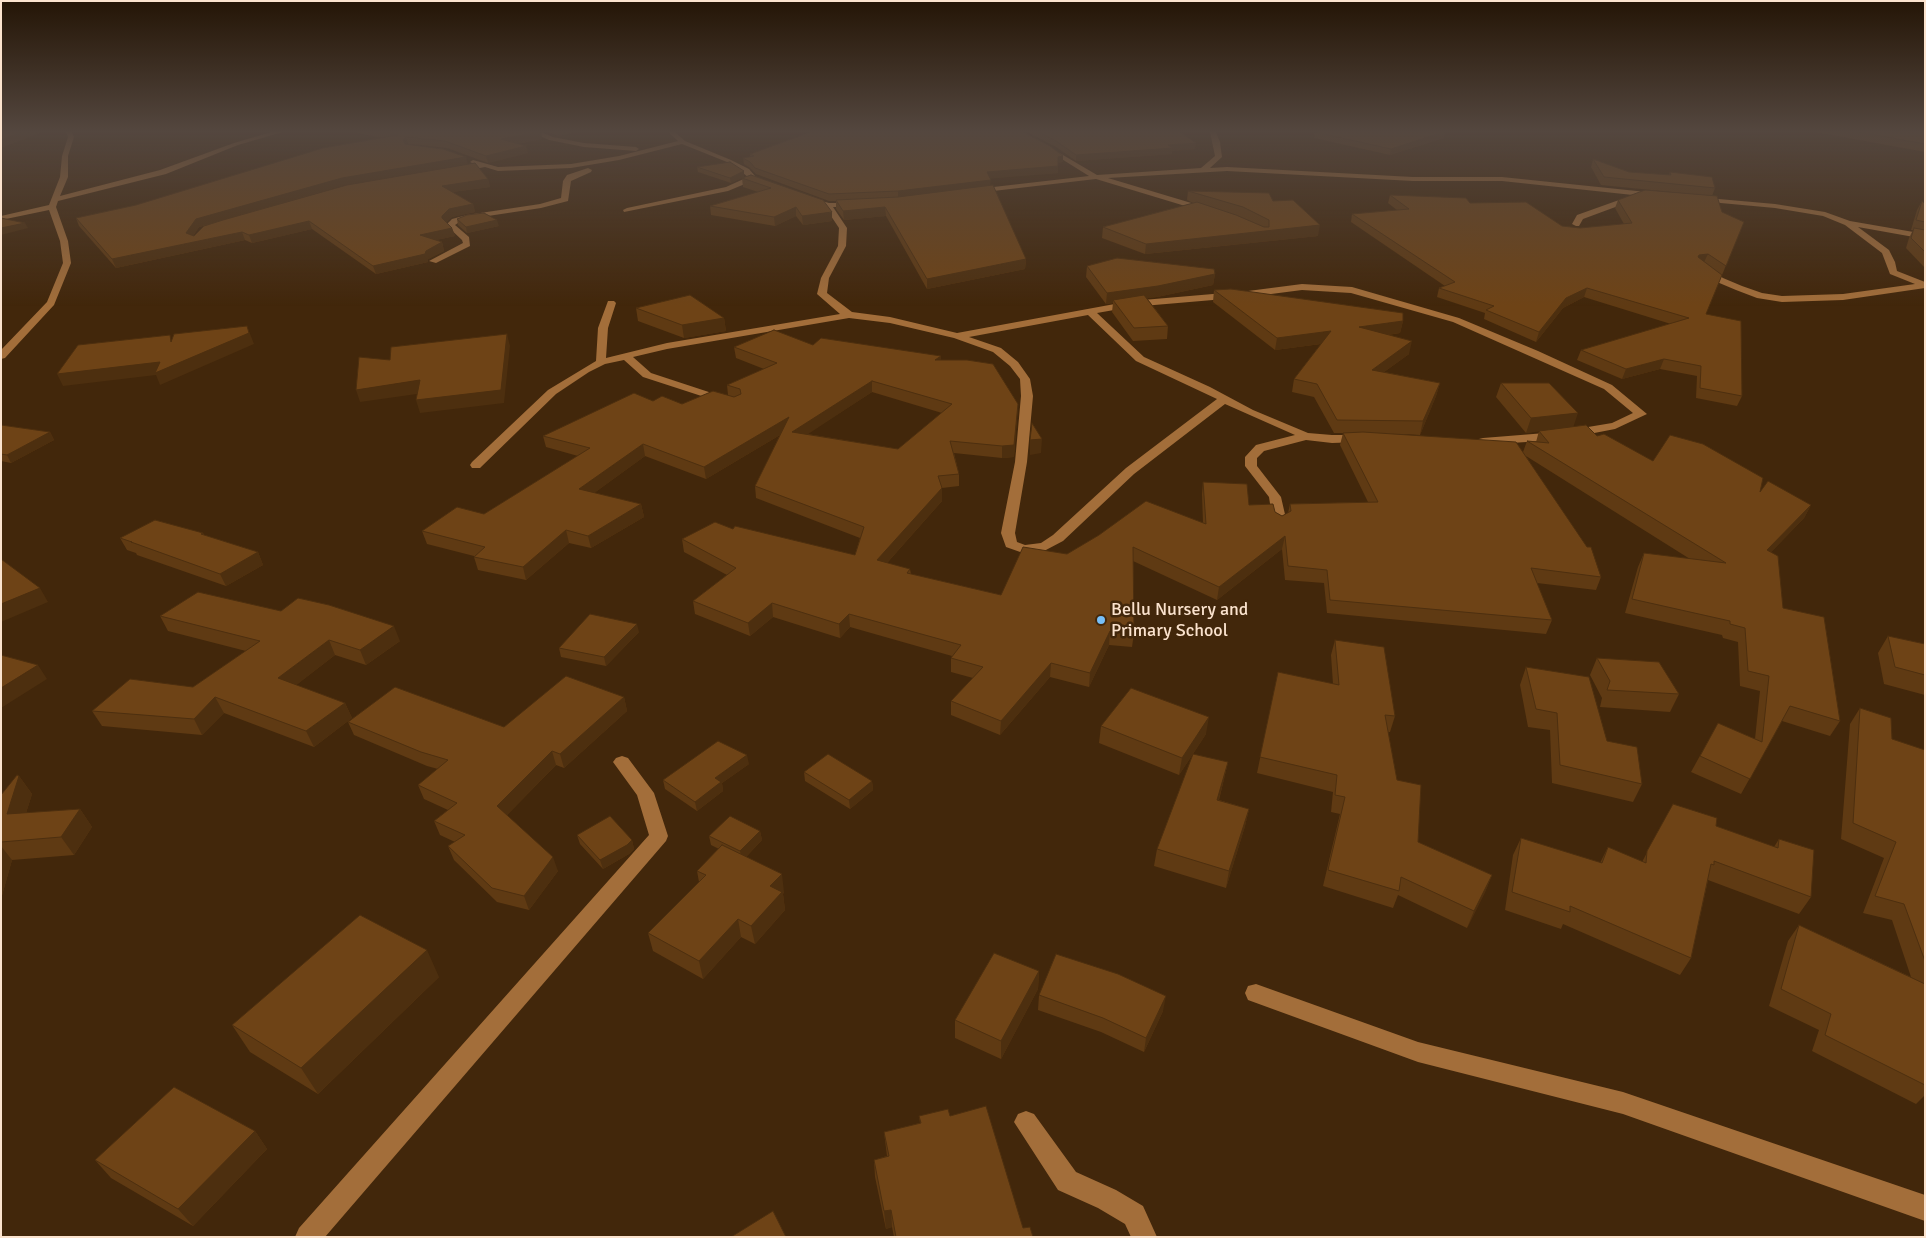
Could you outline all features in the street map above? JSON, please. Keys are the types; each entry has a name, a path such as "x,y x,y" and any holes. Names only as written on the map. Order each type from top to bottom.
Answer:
{"street":[{"path":"1,356 51,303 67,263 64,241 53,203 59,190"},
{"path":"1,218 100,190"},
{"path":"432,261 458,250 466,244 466,239 450,225 455,221 467,217 540,206 565,199 566,190"},
{"path":"627,210 724,190"},
{"path":"972,192 990,190"},
{"path":"1137,190 1215,214"},
{"path":"1602,190 1664,196"},
{"path":"1576,224 1580,217 1626,202 1641,194"},
{"path":"1688,198 1805,210 1825,214 1848,223 1925,237"},
{"path":"810,199 828,205 862,204"},
{"path":"828,205 843,228 842,246 825,278 822,294 838,308 850,315"},
{"path":"1848,223 1886,252 1892,262 1893,272 1925,286"},
{"path":"1700,266 1720,280 1739,288 1760,296 1782,299 1843,297 1925,286"},
{"path":"957,336 1132,304 1248,294 1302,287 1352,290 1456,320 1534,353 1608,387 1641,414 1615,426 1558,436 1466,442"},
{"path":"602,362 600,354 603,344 603,328 611,303"},
{"path":"1089,311 1140,359 1249,412 1306,436 1332,439 1370,438"},
{"path":"476,465 552,392 585,370 602,362 667,346 850,315 890,320 957,336 997,350 1014,364 1025,379 1027,396 1021,462 1008,533 1011,544 1023,549 1044,547 1058,538 1130,471 1224,399"},
{"path":"627,356 631,362 647,375 736,404"},
{"path":"1280,523 1275,497 1251,466 1251,457 1260,448 1306,436"},
{"path":"308,1237 660,836 645,793 622,762"},
{"path":"1256,992 1418,1052 1623,1103 1925,1208"},
{"path":"1026,1122 1067,1181 1108,1199 1134,1215 1144,1237"}],"building":[{"path":"186,190 300,190 196,219 186,233 194,236 204,226 330,190 448,190 473,204 449,209 442,216 452,228 420,235 442,242 426,251 425,254 373,266 309,221 249,235 242,232 112,259 76,218 136,205"},
{"path":"765,190 794,190 823,200 832,212 802,216 796,207 774,217 710,206"},
{"path":"817,190 908,190 898,191 829,194"},
{"path":"955,190 995,190 1026,259 927,279 885,207 843,211 836,200 898,197"},
{"path":"1645,190 1717,196 1722,212 1744,222 1726,266 1708,254 1699,255 1698,257 1722,275 1706,314 1741,321 1742,396 1700,388 1701,366 1664,359 1626,369 1581,350 1689,318 1587,288 1566,298 1539,332 1486,310 1494,306 1439,288 1455,282 1352,214 1409,209 1390,195 1466,198 1470,203 1526,202 1562,226 1580,228 1632,223 1618,200"},
{"path":"1188,191 1269,193 1273,201 1293,200 1320,225 1146,244 1103,227 1197,202 1264,227 1269,227 1269,220 1243,207"},
{"path":"1922,201 1925,204 1925,222 1916,220"},
{"path":"484,213 497,220 466,227 457,219 467,215"},
{"path":"1,218 25,223 1,228"},
{"path":"1914,228 1925,230 1925,252 1911,238"},
{"path":"1117,258 1214,269 1215,274 1158,286 1107,293 1087,266"},
{"path":"1231,289 1403,313 1403,321 1359,327 1412,341 1372,370 1440,383 1423,421 1337,420 1317,384 1294,379 1331,331 1277,338 1214,290"},
{"path":"690,295 724,318 682,325 636,308"},
{"path":"1144,295 1168,326 1134,328 1113,300"},
{"path":"247,326 249,333 155,373 160,362 57,374 78,345 170,335 171,342 174,334"},
{"path":"774,330 813,345 821,338 941,356 935,360 967,360 993,364 1018,404 1014,445 1002,446 950,441 959,474 938,476 942,488 877,560 910,569 907,573 1001,595 1023,547 1067,554 1099,535 1146,501 1206,524 1203,482 1247,484 1249,505 1273,504 1275,512 1282,516 1291,511 1290,504 1378,502 1343,433 1363,432 1516,442 1587,547 1591,547 1601,577 1531,568 1552,620 1330,600 1327,570 1288,566 1285,536 1219,587 1133,547 1134,633 1110,631 1090,673 1051,663 1001,721 951,701 983,667 951,658 961,645 849,614 839,624 772,603 748,623 693,601 736,568 682,539 715,522 733,529 735,526 855,555 864,527 755,486 789,417 704,467 643,444 579,489 641,504 588,536 566,530 523,567 474,557 485,547 422,531 457,507 484,514 590,448 543,436 634,393 653,401 662,396 682,404 713,391 734,397 741,394 740,389 727,385 777,363 734,347","holes":["872,381 952,404 898,449 792,432"]},
{"path":"507,334 501,390 416,400 420,380 356,390 359,357 390,360 391,347"},
{"path":"1501,383 1549,383 1578,413 1531,418"},
{"path":"1032,423 1042,439 1030,440"},
{"path":"1,425 50,432 7,455 1,454"},
{"path":"1586,425 1597,436 1604,434 1653,461 1670,435 1703,444 1763,478 1760,492 1768,481 1811,505 1767,550 1778,556 1783,608 1824,617 1840,721 1790,706 1750,779 1700,756 1718,723 1762,742 1769,676 1748,671 1745,628 1730,624 1730,621 1632,599 1644,553 1726,563 1527,441 1549,443 1539,431"},
{"path":"155,520 203,533 201,534 258,552 220,574 120,538"},
{"path":"1,559 40,588 1,604"},
{"path":"198,592 281,611 298,598 329,605 394,626 360,650 329,640 278,678 345,703 306,731 215,697 194,719 92,711 130,679 193,687 260,641 160,616"},
{"path":"590,614 637,624 604,657 559,648"},
{"path":"1888,636 1925,644 1925,675 1895,667"},
{"path":"1335,640 1384,647 1395,716 1385,715 1397,780 1421,785 1418,842 1492,875 1474,911 1401,877 1399,891 1328,870 1345,797 1335,795 1337,775 1260,757 1278,672 1339,685"},
{"path":"1,655 38,665 1,688"},
{"path":"1597,658 1659,662 1679,694 1607,690 1610,681"},
{"path":"1526,667 1589,677 1607,741 1637,747 1642,784 1560,765 1557,713 1536,709"},
{"path":"566,676 624,697 560,754 552,751 497,806 553,857 524,896 492,888 448,846 465,835 434,821 457,803 418,785 448,760 421,752 348,722 395,687 504,727"},
{"path":"1131,688 1209,717 1182,758 1101,726"},
{"path":"1860,708 1891,718 1892,739 1925,750 1925,961 1904,904 1875,896 1896,842 1853,823"},
{"path":"718,741 747,755 715,778 721,782 695,802 663,780"},
{"path":"828,754 872,781 849,800 804,772"},
{"path":"1193,754 1228,762 1217,800 1249,809 1229,871 1157,849"},
{"path":"17,775 19,776 7,814 80,809 61,837 1,842 1,795"},
{"path":"1673,804 1717,818 1716,826 1778,848 1779,839 1814,850 1811,897 1714,861 1714,865 1711,864 1691,958 1570,906 1570,912 1512,892 1521,838 1602,863 1608,847 1646,863 1647,851"},
{"path":"610,816 632,840 627,845 600,860 577,835"},
{"path":"730,816 760,831 740,851 709,836"},
{"path":"722,845 782,874 770,886 782,892 751,926 738,919 699,961 648,933 706,875 697,871"},
{"path":"360,915 427,950 301,1068 232,1025"},
{"path":"1799,925 1925,984 1925,1085 1825,1035 1831,1014 1781,989"},
{"path":"994,953 1039,971 1001,1041 955,1020"},
{"path":"1056,954 1118,974 1166,996 1146,1038 1103,1018 1039,995"},
{"path":"174,1087 255,1131 178,1209 95,1160"},
{"path":"986,1106 1023,1228 1030,1227 1033,1237 896,1237 891,1210 884,1211 874,1160 889,1156 884,1132 921,1123 919,1116 948,1109 950,1116"},
{"path":"773,1211 786,1237 731,1237"}],"place":[{"name":"Bellu Nursery and Primary School","path":"1101,620"}]}
